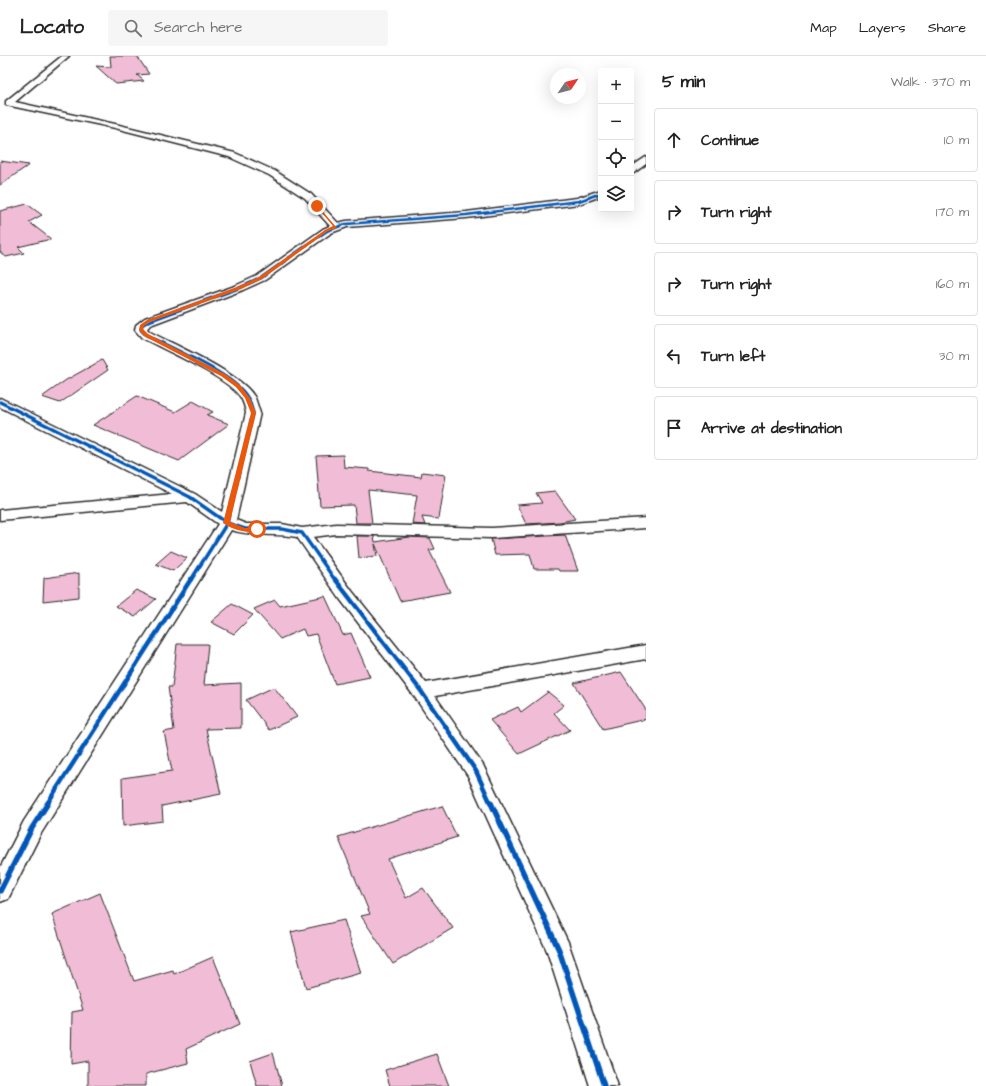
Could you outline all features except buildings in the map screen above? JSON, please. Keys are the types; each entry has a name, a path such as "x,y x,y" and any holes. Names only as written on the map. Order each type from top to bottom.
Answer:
{"street":[{"path":"9,103 66,56"},
{"path":"0,102 115,126 232,155 272,173 308,196 336,227"},
{"path":"634,170 646,160"},
{"path":"0,891 32,828 226,523 254,413 248,398 238,386 223,375 146,335 141,330 142,325 149,321 239,288 261,278 327,231 336,227 354,223 466,215 579,201 598,194"},
{"path":"0,402 190,497 226,523 245,530 282,529 302,533 336,529 492,533 646,523"},
{"path":"0,515 190,497"},
{"path":"302,533 346,595 421,691 476,771 559,950 604,1086"},
{"path":"421,691 646,652"}],"cycle path":[{"path":"0,891 32,828 227,523 253,413 248,398 238,386 223,375 146,335 141,330 142,325 149,321 239,288 261,278 327,231 346,224 466,215 579,201 598,194"},
{"path":"0,402 190,497 227,523 245,529 282,529 302,533 346,595 421,691 476,771 559,950 604,1086"}],"route":[{"path":"257,529 245,530 226,523 254,413 248,398 238,386 223,375 146,335 141,330 142,325 149,321 239,288 261,278 327,231 336,227 317,206"}]}
